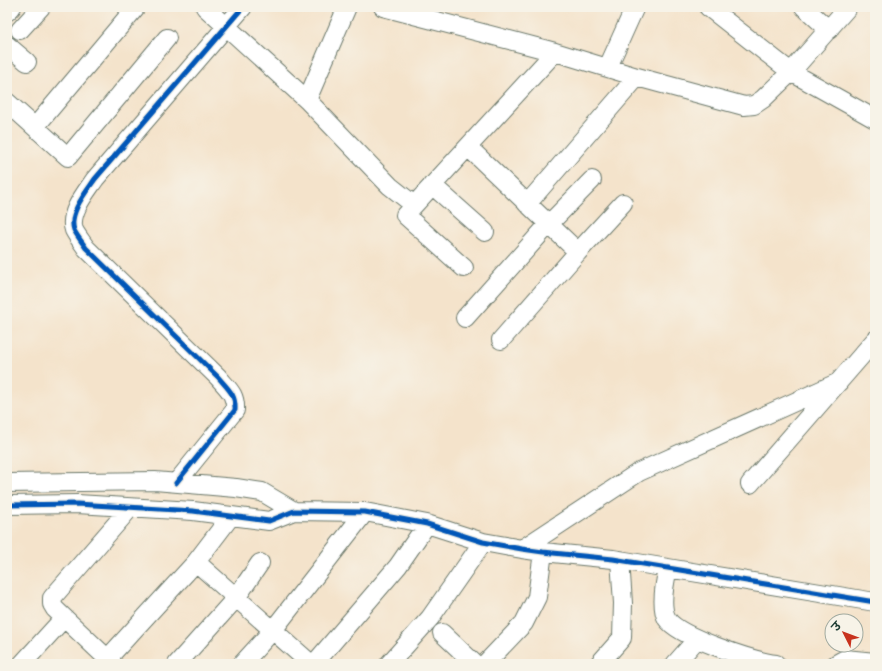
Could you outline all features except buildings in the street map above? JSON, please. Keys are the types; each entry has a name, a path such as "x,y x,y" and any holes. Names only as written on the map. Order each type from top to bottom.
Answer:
{"street":[{"path":"7,12 12,7"},
{"path":"20,30 41,7"},
{"path":"35,127 136,7"},
{"path":"204,7 307,100 390,186 414,205"},
{"path":"176,483 235,410 236,401 231,392 218,377 86,248 73,228 75,214 80,200 95,179 243,7"},
{"path":"307,100 347,7"},
{"path":"383,7 555,52 638,77 744,106 754,105 763,99 791,72 848,7"},
{"path":"608,67 635,7"},
{"path":"708,7 791,72 875,119"},
{"path":"804,7 829,30"},
{"path":"7,102 68,157 167,38"},
{"path":"7,45 27,62"},
{"path":"464,268 404,215 555,52"},
{"path":"527,204 638,77"},
{"path":"468,147 578,252"},
{"path":"465,318 548,225 592,180"},
{"path":"432,185 484,232"},
{"path":"501,340 623,203"},
{"path":"750,484 875,340"},
{"path":"522,549 639,472 839,382"},
{"path":"7,484 154,481 236,488 262,492 294,511"},
{"path":"8,506 77,504 193,511 269,521 294,511 365,512 427,524 483,542 522,549 620,560 875,602"},
{"path":"130,508 52,598 52,604 64,618 110,661 196,562 231,516"},
{"path":"242,664 273,630 365,512"},
{"path":"196,562 312,664 398,566 427,524"},
{"path":"389,664 430,618 483,542"},
{"path":"485,664 524,623 537,597 543,552"},
{"path":"599,664 622,638 623,602 620,560"},
{"path":"177,664 236,598 260,563"},
{"path":"668,568 663,597 667,618 677,629 697,639 767,663"},
{"path":"22,664 64,618"},
{"path":"442,632 475,664"},
{"path":"675,664 697,639"},
{"path":"836,664 845,659 875,662"}],"cycle path":[{"path":"176,483 235,410 233,396 218,377 86,248 74,230 73,223 79,203 95,179 243,7"},
{"path":"7,505 77,504 193,511 269,521 294,511 365,512 427,524 483,542 522,549 613,559 875,602"}]}
